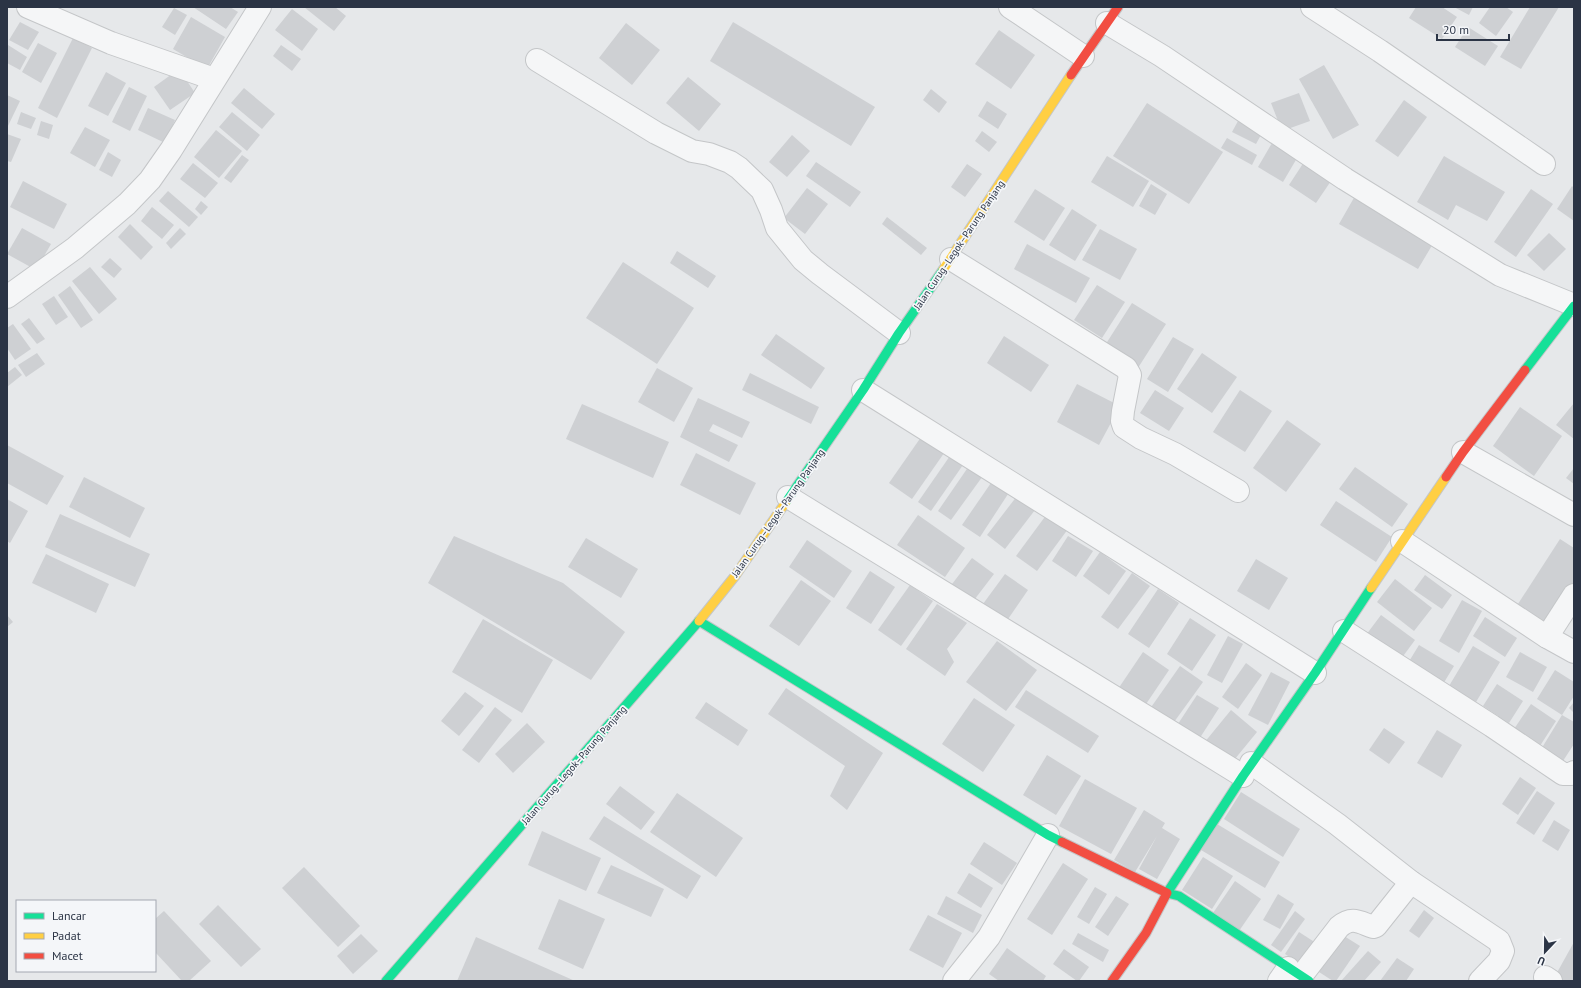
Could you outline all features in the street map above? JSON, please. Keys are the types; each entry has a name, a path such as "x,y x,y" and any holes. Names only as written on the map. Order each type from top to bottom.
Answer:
{"street":[{"path":"28,7 111,43 214,80"},
{"path":"7,297 75,248 127,204 150,180 171,150 260,7"},
{"path":"1010,7 1083,56"},
{"path":"1312,7 1380,51 1544,164"},
{"path":"1112,981 1146,933 1167,893 1247,770 1344,631 1402,540 1463,452 1574,305 1500,275 1345,179 1162,56 1113,15"},
{"name":"Jalan Curug–Legok–Parung Panjang","path":"386,981 699,621 735,576 863,390 899,333 951,259 1083,56 1113,15"},
{"path":"537,60 656,133 692,151 709,154 730,162 739,168 762,190 777,228 803,260 899,333"},
{"path":"951,259 1126,368 1130,375 1123,411 1122,421 1124,427 1141,438 1174,454 1238,491"},
{"path":"7,275 27,282"},
{"path":"863,390 1315,673"},
{"path":"1463,452 1574,515"},
{"path":"788,497 1338,824 1411,882 1499,941 1503,951 1499,961 1480,981"},
{"path":"1402,540 1547,637 1574,652"},
{"path":"1547,637 1574,595"},
{"path":"699,621 1048,834 1167,893 1179,896 1294,976 1346,921 1352,920 1373,927 1376,926 1411,882"},
{"path":"1344,631 1492,726 1562,774 1571,774 1574,772"},
{"path":"954,981 989,937 1048,834"}],"building":[{"path":"193,7 230,7 238,12 226,29"},
{"path":"304,7 335,7 346,16 334,31"},
{"path":"1416,7 1442,7 1457,17 1442,39 1409,18"},
{"path":"1454,7 1473,7 1469,15"},
{"path":"1490,7 1506,7 1513,12 1496,36 1479,23"},
{"path":"1530,7 1559,7 1521,69 1500,57"},
{"path":"174,8 187,15 175,35 162,27"},
{"path":"292,9 318,29 302,51 275,30"},
{"path":"191,17 225,37 207,69 173,49"},
{"path":"20,22 39,32 28,50 9,40"},
{"path":"733,22 875,107 851,146 710,61"},
{"path":"626,23 660,50 632,85 599,58"},
{"path":"1468,27 1498,46 1485,66 1455,47"},
{"path":"999,30 1035,55 1011,89 975,64"},
{"path":"73,38 92,48 57,118 38,108"},
{"path":"38,43 57,53 41,83 22,72"},
{"path":"8,45 27,57 20,70 7,63"},
{"path":"281,45 301,59 292,71 273,56"},
{"path":"1324,65 1359,125 1333,139 1299,79"},
{"path":"179,69 195,93 170,110 154,87"},
{"path":"106,72 126,83 108,116 88,106"},
{"path":"688,77 721,104 699,131 666,103"},
{"path":"129,87 147,96 130,131 112,122"},
{"path":"244,88 275,114 262,129 231,103"},
{"path":"931,89 947,102 939,113 923,100"},
{"path":"1299,93 1310,121 1282,131 1271,103"},
{"path":"7,95 20,101 7,128"},
{"path":"1404,100 1427,117 1398,157 1375,141"},
{"path":"987,101 1007,114 998,129 978,116"},
{"path":"1147,103 1223,152 1189,204 1113,156"},
{"path":"148,108 175,120 165,143 138,130"},
{"path":"21,112 36,118 31,129 17,124"},
{"path":"232,112 260,135 247,151 219,127"},
{"path":"41,121 53,125 49,139 37,135"},
{"path":"1238,121 1262,133 1256,144 1232,132"},
{"path":"85,127 110,140 95,167 70,153"},
{"path":"216,130 242,151 219,178 194,157"},
{"path":"982,131 997,142 989,152 975,141"},
{"path":"7,134 21,139 11,162 7,161"},
{"path":"792,135 810,151 787,177 769,162"},
{"path":"1227,138 1257,155 1252,165 1221,148"},
{"path":"1275,138 1300,153 1283,182 1258,167"},
{"path":"108,152 121,160 112,177 99,170"},
{"path":"242,155 249,160 231,183 224,178"},
{"path":"1107,156 1149,181 1133,207 1091,182"},
{"path":"1444,156 1505,192 1487,221 1456,205 1448,220 1417,202"},
{"path":"816,162 861,192 850,207 806,176"},
{"path":"1304,162 1331,181 1316,203 1289,185"},
{"path":"193,163 218,183 205,198 180,179"},
{"path":"967,164 982,174 965,197 951,187"},
{"path":"23,181 67,204 54,229 10,207"},
{"path":"1151,184 1167,194 1155,215 1139,206"},
{"path":"1572,186 1574,188 1574,221 1557,209"},
{"path":"807,188 828,204 805,234 784,218"},
{"path":"1035,189 1065,208 1044,241 1014,222"},
{"path":"1531,189 1553,204 1516,257 1494,242"},
{"path":"168,191 198,217 189,227 159,201"},
{"path":"1355,196 1434,242 1418,269 1339,224"},
{"path":"201,201 208,207 201,215 195,209"},
{"path":"152,207 174,225 162,239 141,221"},
{"path":"1072,209 1097,225 1075,261 1049,245"},
{"path":"887,217 927,248 921,255 882,224"},
{"path":"130,224 153,247 141,260 118,237"},
{"path":"22,228 51,244 36,270 7,254"},
{"path":"180,228 186,234 171,249 166,243"},
{"path":"1100,229 1137,249 1120,280 1082,260"},
{"path":"1549,233 1566,249 1544,271 1527,255"},
{"path":"1027,244 1090,278 1076,303 1014,269"},
{"path":"677,251 716,276 708,288 670,263"},
{"path":"110,258 122,269 114,278 101,267"},
{"path":"623,262 694,308 657,364 586,318"},
{"path":"90,267 117,299 99,314 72,281"},
{"path":"1097,285 1125,302 1102,338 1074,320"},
{"path":"70,286 93,320 81,328 58,295"},
{"path":"54,296 68,317 56,325 42,304"},
{"path":"1132,303 1166,324 1136,371 1102,350"},
{"path":"29,318 45,339 37,344 21,324"},
{"path":"13,324 31,349 15,360 7,348 7,328"},
{"path":"776,334 825,368 811,389 761,355"},
{"path":"1004,336 1049,365 1031,392 987,363"},
{"path":"1173,337 1194,349 1168,392 1147,379"},
{"path":"37,353 45,364 26,377 18,365"},
{"path":"1202,353 1237,377 1212,413 1177,389"},
{"path":"15,367 22,375 7,387 7,373"},
{"path":"657,368 693,388 674,422 638,402"},
{"path":"750,373 819,407 811,424 742,390"},
{"path":"1077,384 1120,406 1099,445 1057,422"},
{"path":"1155,390 1184,408 1169,431 1140,413"},
{"path":"1240,390 1272,411 1245,452 1213,432"},
{"path":"698,398 750,422 742,438 713,424 709,431 738,445 729,462 680,437"},
{"path":"1574,403 1574,439 1556,425"},
{"path":"582,404 669,442 653,478 566,439"},
{"path":"1520,407 1562,436 1534,476 1493,446"},
{"path":"1287,420 1321,444 1286,492 1253,468"},
{"path":"926,430 949,446 912,499 889,483"},
{"path":"7,445 64,476 47,505 7,483"},
{"path":"696,453 756,483 740,515 680,485"},
{"path":"952,453 965,462 931,511 918,502"},
{"path":"971,463 985,473 951,520 938,511"},
{"path":"1355,467 1408,504 1392,527 1339,489"},
{"path":"1574,468 1574,484 1566,478"},
{"path":"84,477 145,508 130,538 69,507"},
{"path":"993,480 1010,491 980,537 962,525"},
{"path":"1017,496 1035,510 1005,549 987,535"},
{"path":"7,499 28,511 10,543 7,541"},
{"path":"1336,501 1392,537 1376,562 1320,525"},
{"path":"60,514 150,554 135,587 45,547"},
{"path":"1047,514 1068,529 1037,571 1016,556"},
{"path":"918,515 965,548 945,577 897,545"},
{"path":"454,536 563,583 625,632 591,680 428,583"},
{"path":"1068,536 1093,551 1076,577 1052,561"},
{"path":"586,538 638,569 621,598 568,567"},
{"path":"1560,539 1574,548 1574,585 1547,627 1516,607"},
{"path":"807,540 852,571 834,598 789,567"},
{"path":"1100,552 1126,571 1109,595 1083,576"},
{"path":"46,554 109,584 96,613 32,583"},
{"path":"972,558 994,574 971,604 949,588"},
{"path":"1256,559 1288,578 1269,610 1237,591"},
{"path":"870,571 895,587 871,624 846,608"},
{"path":"1132,573 1150,586 1118,629 1101,617"},
{"path":"1005,574 1028,590 1004,625 980,608"},
{"path":"1425,575 1452,595 1442,609 1414,590"},
{"path":"1395,579 1432,608 1414,631 1377,602"},
{"path":"801,580 831,601 799,646 769,626"},
{"path":"910,585 933,601 901,646 878,630"},
{"path":"1158,589 1179,603 1149,648 1128,634"},
{"path":"1462,600 1482,611 1459,653 1439,641"},
{"path":"937,604 967,623 947,649 954,662 945,676 906,649"},
{"path":"7,615 13,622 7,627"},
{"path":"1381,615 1415,640 1398,663 1363,639"},
{"path":"1485,617 1517,638 1505,657 1473,636"},
{"path":"1190,618 1216,635 1192,671 1167,654"},
{"path":"483,619 553,660 522,713 452,672"},
{"path":"1228,636 1243,644 1222,683 1207,675"},
{"path":"997,641 1037,670 1006,711 966,682"},
{"path":"1419,645 1454,666 1440,689 1405,668"},
{"path":"1473,646 1500,662 1476,702 1449,686"},
{"path":"1143,652 1169,670 1142,710 1116,692"},
{"path":"1520,652 1547,667 1533,692 1506,677"},
{"path":"1246,663 1262,675 1238,709 1222,697"},
{"path":"1180,666 1203,682 1169,729 1147,713"},
{"path":"1555,670 1574,682 1574,696 1562,715 1537,699"},
{"path":"1271,672 1290,682 1268,725 1248,715"},
{"path":"1497,684 1523,701 1509,723 1483,706"},
{"path":"786,688 883,753 847,810 830,796 845,766 768,714"},
{"path":"1026,690 1099,736 1088,753 1015,707"},
{"path":"465,692 484,706 459,736 441,721"},
{"path":"1197,695 1219,708 1196,744 1174,730"},
{"path":"974,698 1015,725 983,772 942,744"},
{"path":"706,702 748,730 738,746 695,718"},
{"path":"1574,702 1574,713 1569,708"},
{"path":"1531,704 1556,721 1538,749 1512,732"},
{"path":"495,707 512,720 479,763 462,750"},
{"path":"1231,710 1257,732 1230,765 1204,743"},
{"path":"1562,715 1574,722 1574,744 1561,764 1540,751"},
{"path":"527,723 545,742 513,773 495,754"},
{"path":"1384,728 1405,742 1389,764 1369,750"},
{"path":"1437,730 1462,745 1442,778 1417,763"},
{"path":"1047,755 1081,776 1056,815 1023,795"},
{"path":"1520,777 1536,788 1518,815 1502,804"},
{"path":"1085,779 1137,808 1111,854 1059,826"},
{"path":"620,786 655,812 641,830 606,804"},
{"path":"1537,791 1555,803 1534,835 1516,823"},
{"path":"1241,792 1300,829 1283,857 1224,819"},
{"path":"677,793 743,838 716,877 650,832"},
{"path":"1144,810 1165,823 1162,828 1180,839 1157,879 1139,869 1157,836 1135,872 1114,860"},
{"path":"604,816 701,876 687,899 589,839"},
{"path":"1554,820 1570,830 1558,851 1542,841"},
{"path":"1217,824 1280,862 1265,888 1201,850"},
{"path":"542,831 601,858 586,891 528,865"},
{"path":"984,842 1017,863 1002,885 970,864"},
{"path":"1203,857 1233,876 1212,909 1182,890"},
{"path":"1063,863 1088,879 1052,935 1027,919"},
{"path":"611,865 664,889 651,917 597,893"},
{"path":"304,867 360,926 338,947 282,888"},
{"path":"969,873 993,888 981,908 957,893"},
{"path":"1235,881 1261,899 1239,931 1213,913"},
{"path":"1095,887 1107,894 1089,924 1077,917"},
{"path":"1278,894 1294,904 1280,929 1263,920"},
{"path":"946,896 982,915 973,933 937,914"},
{"path":"1116,896 1129,904 1108,936 1095,927"},
{"path":"559,899 605,919 583,969 538,949"},
{"path":"218,905 261,949 241,967 199,924"},
{"path":"1424,910 1434,918 1419,938 1409,931"},
{"path":"164,911 211,961 189,981 182,981 156,953 156,918"},
{"path":"1295,911 1305,919 1281,952 1271,945"},
{"path":"928,915 962,933 943,968 909,950"},
{"path":"1299,932 1316,943 1302,965 1285,954"},
{"path":"1078,933 1109,950 1103,962 1072,944"},
{"path":"361,934 378,951 353,974 337,956"},
{"path":"1344,936 1360,946 1336,981 1333,981 1319,972"},
{"path":"476,937 575,981 457,981"},
{"path":"1574,942 1574,981 1559,981 1554,978"},
{"path":"1007,948 1046,976 1043,981 999,981 989,974"},
{"path":"1064,949 1089,967 1079,981 1053,964"},
{"path":"1368,951 1381,962 1364,981 1341,981"},
{"path":"1397,958 1414,969 1406,981 1380,981"}],"traffic: fast":[{"path":"786,502 943,270"},
{"path":"1525,370 1574,306"},
{"path":"1309,981 1179,896 1167,893 1243,776 1315,673 1371,588"},
{"path":"699,621 1048,835 1062,842"},
{"path":"386,981 699,621"}],"traffic: slow":[{"path":"943,270 1071,75"},
{"path":"1371,588 1446,477"},
{"path":"699,621 735,576 786,502"}],"traffic: jam":[{"path":"1071,75 1118,7"},
{"path":"1446,477 1525,370"},
{"path":"1062,842 1167,893 1146,933 1112,981"}]}
